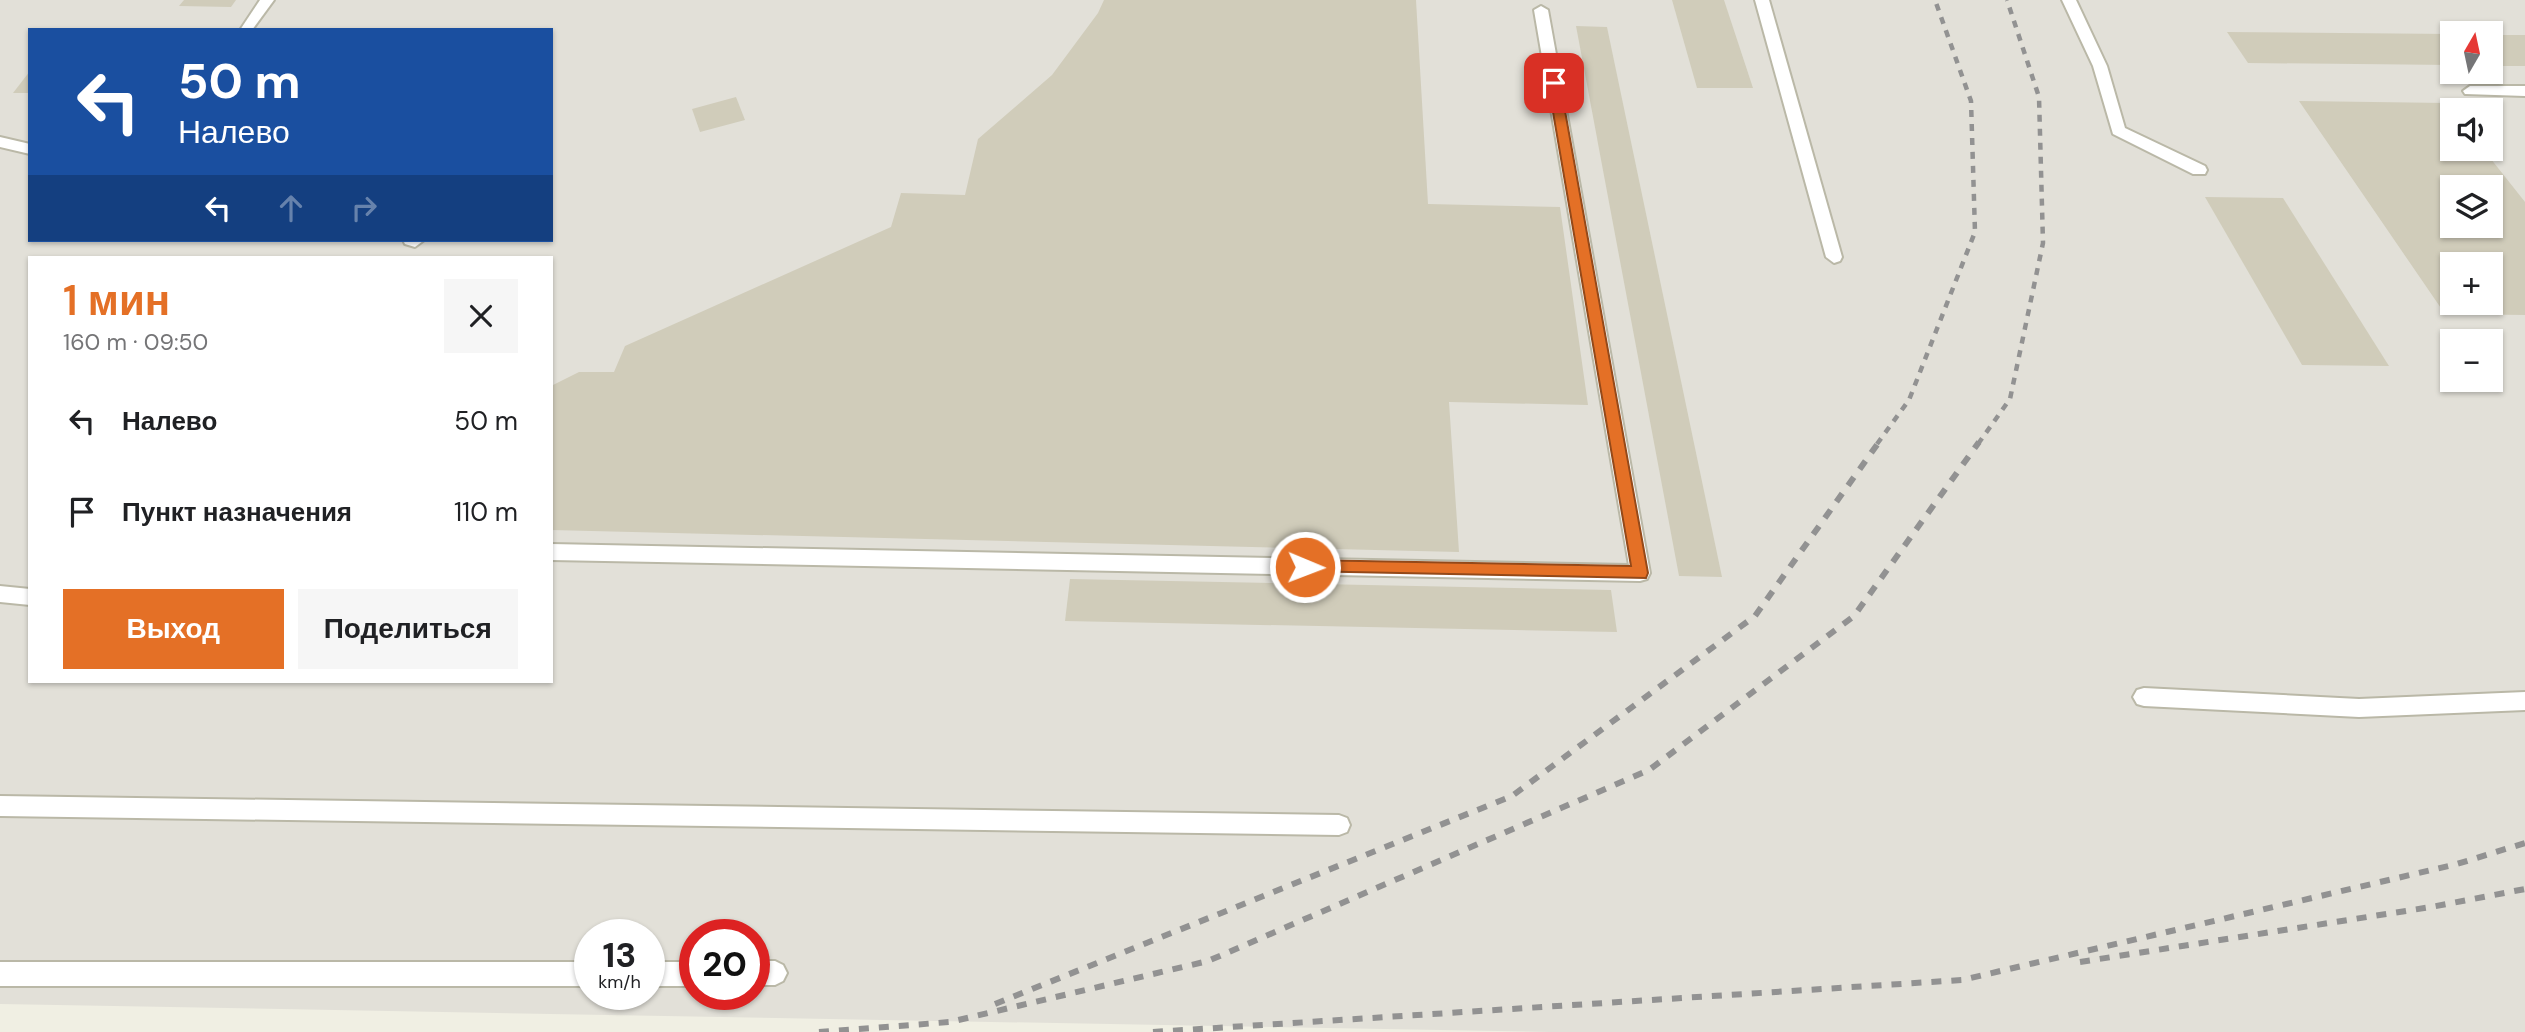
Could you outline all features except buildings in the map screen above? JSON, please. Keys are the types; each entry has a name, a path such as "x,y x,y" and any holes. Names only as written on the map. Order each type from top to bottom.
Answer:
{"lane":[{"path":"246,28 267,0"},
{"path":"1762,0 1834,257"},
{"path":"2069,0 2100,66 2118,131 2199,170"},
{"path":"553,552 1640,573 1541,10"},
{"path":"2470,91 2525,91"},
{"path":"0,142 28,149"},
{"path":"0,594 28,597"},
{"path":"2144,698 2359,708 2525,701"},
{"path":"0,806 1339,825"},
{"path":"0,974 574,974"}],"shaded area":[{"path":"0,0 2525,0 2525,1032 1550,1032 0,1004"}],"railway":[{"path":"1877,444 1909,400 1975,232 1971,101 1935,0"},
{"path":"1978,444 2010,399 2043,243 2039,97 2007,0"},
{"path":"995,1004 1512,796 1755,616 1879,442"},
{"path":"819,1032 950,1022 1208,961 1649,770 1854,616 1979,442"},
{"path":"1153,1032 1962,980 2457,864 2525,843"},
{"path":"2080,962 2431,907 2525,889"}],"route":[{"path":"1305,567 1640,573 1554,83"}]}
